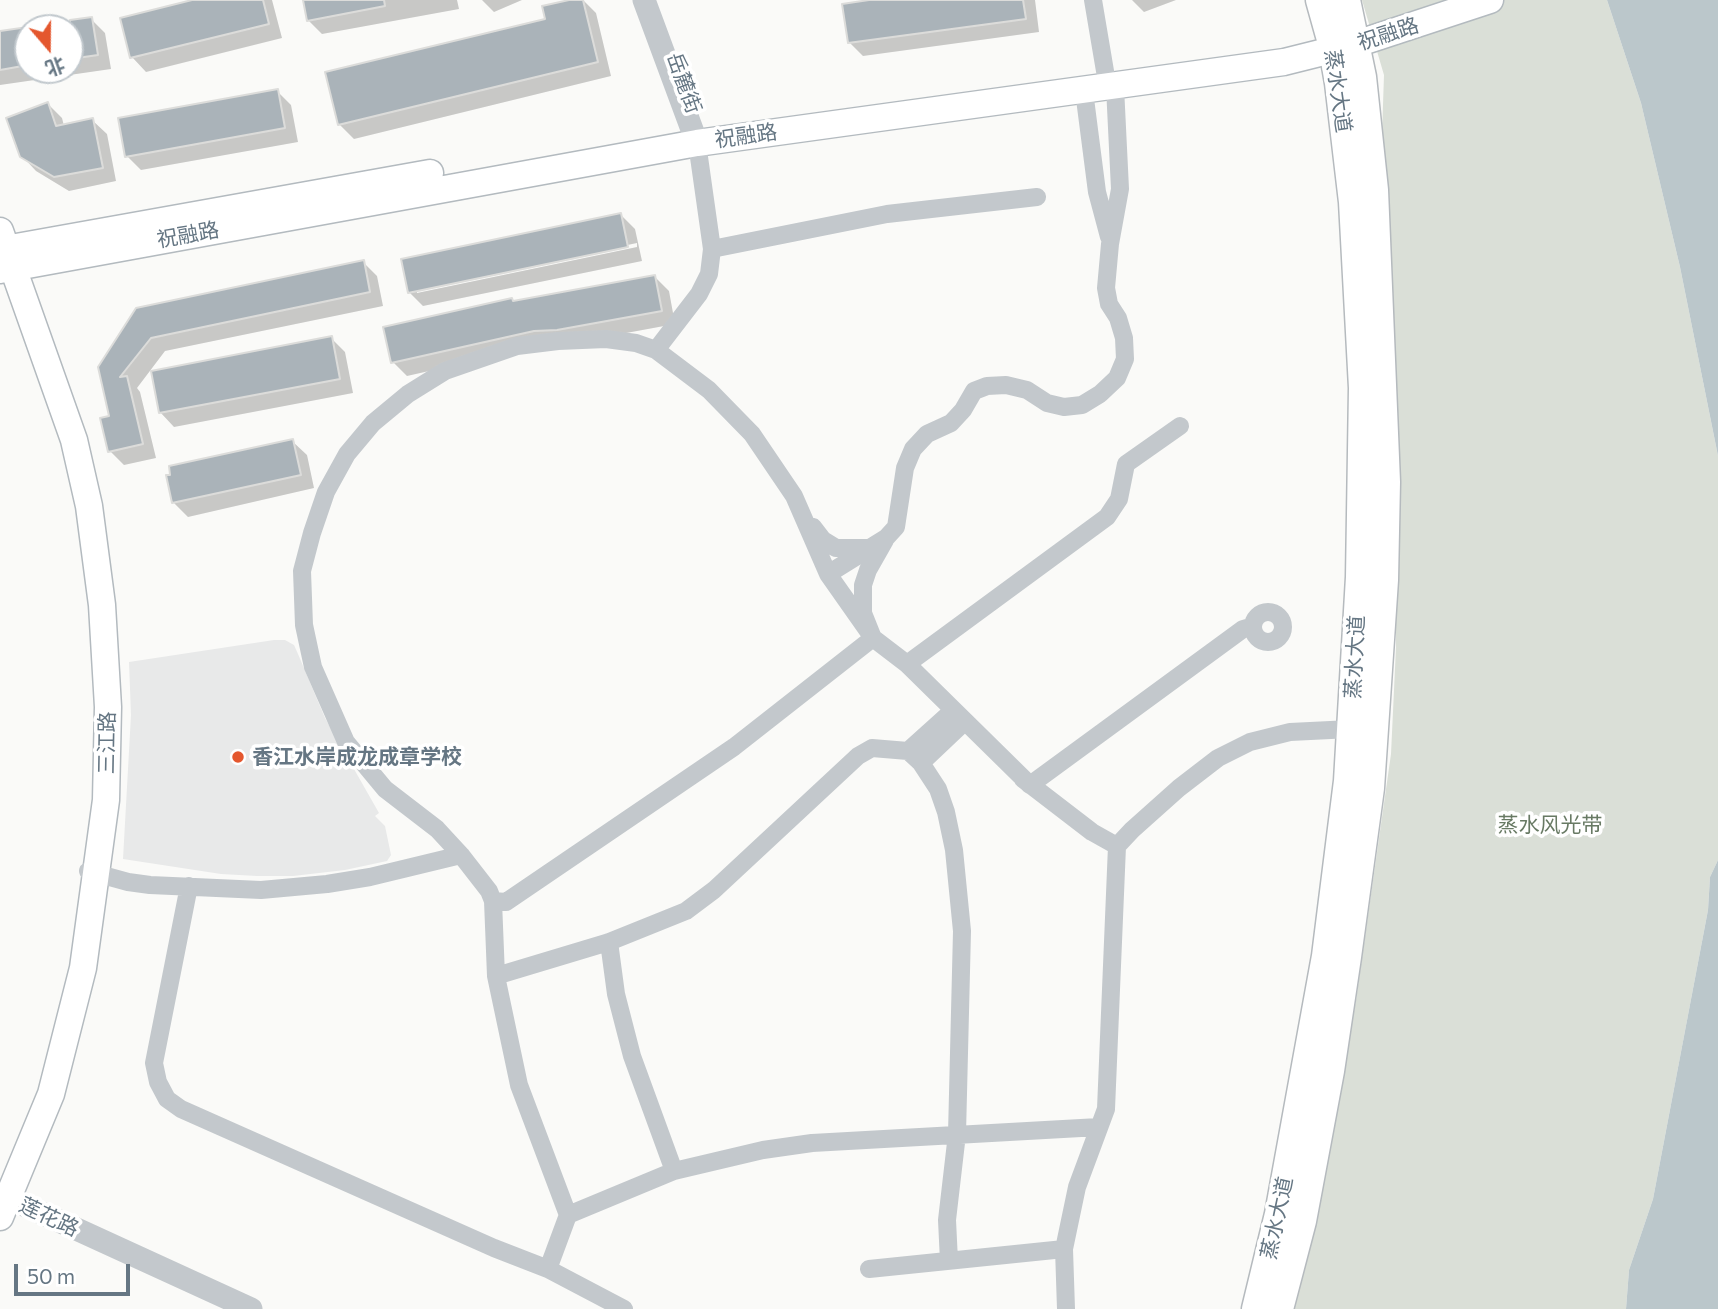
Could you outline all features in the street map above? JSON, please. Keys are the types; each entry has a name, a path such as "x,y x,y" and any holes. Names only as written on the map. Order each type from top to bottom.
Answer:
{"main road":[{"name":"蒸水大道","path":"1279,1309 1301,1222 1330,1071 1343,983 1370,788 1384,580 1386,482 1374,190 1363,77 1320,0"},
{"name":"蒸水大道","path":"1256,1309 1279,1214 1326,956 1348,781 1360,577 1363,387 1353,202 1339,83 1346,0"},
{"name":"祝融路","path":"1343,42 1462,0"},
{"name":"祝融路","path":"3,258 695,131 1110,79 1283,48 1343,42 1490,0"},
{"name":"祝融路","path":"695,131 1084,91 1110,79"},
{"name":"三江路","path":"2,1200 51,1094 83,968 93,870 97,706 90,606 76,506 61,442 3,258"}],"street":[{"name":"岳麓街","path":"644,0 695,131"},
{"name":"岳麓街","path":"654,0 695,131"},
{"path":"848,604 850,589 860,566 867,555 896,527 905,468 913,449 927,434 951,423 963,410 974,391 987,386 1006,386 1027,390 1048,402 1064,407 1082,405 1100,394 1116,378 1125,359 1124,338 1118,318 1109,304 1106,288 1110,244 1120,189 1110,79 1093,0"},
{"path":"1084,91 1097,192 1110,244"},
{"path":"656,350 699,294 709,274 712,249 695,131"},
{"path":"712,249 887,214 1037,197"},
{"path":"548,1269 568,1215 519,1085 496,976 493,901 489,891 461,855 437,830 385,789 346,742 313,667 304,625 302,571 326,492 347,454 373,423 408,394 445,370 517,346 606,339 636,343 656,350 709,390 752,433 794,496 828,574 873,638 907,664 989,754 1092,832 1117,846"},
{"path":"907,664 1107,517 1119,499 1126,464 1180,426"},
{"path":"805,517 823,540 836,548 870,548"},
{"path":"828,574 886,538"},
{"path":"873,638 863,613 863,585 886,538"},
{"path":"1030,785 1243,629 1253,626"},
{"path":"493,901 506,902 734,747 873,638"},
{"path":"914,757 955,719"},
{"path":"1066,1309 1064,1249 1077,1186 1106,1109 1117,846 1180,788 1218,758 1250,743 1290,732 1351,729"},
{"path":"496,976 608,942 686,911 714,890 858,756 872,748 914,757 938,789 946,812 954,850 962,932 957,1134 947,1220 949,1261"},
{"path":"93,870 128,882 261,890 370,877 461,855"},
{"path":"189,886 154,1063 158,1082 167,1099 181,1109 494,1248 548,1269 624,1309"},
{"path":"608,942 632,1056 674,1171"},
{"path":"568,1215 674,1171 763,1150 812,1143 1099,1127"},
{"name":"莲花路","path":"2,1200 225,1309"},
{"name":"莲花路","path":"2,1200 251,1309"},
{"path":"869,1269 1064,1249"}],"shaded area":[{"path":"1607,0 1718,0 1718,456 1680,267 1641,103"},
{"name":"香江水岸成龙成章学校","path":"285,640 294,645 325,718 379,813 375,816 385,826 391,855 387,861 345,870 293,876 257,876 221,874 123,859 131,715 129,662"},
{"path":"1718,860 1718,1309 1626,1309 1629,1270 1653,1199 1708,910 1710,877"}],"green space":[{"name":"蒸水风光带","path":"1362,0 1607,0 1641,103 1680,267 1718,456 1718,860 1710,877 1708,910 1653,1199 1629,1270 1626,1309 1293,1309 1356,1000 1391,754 1396,647 1396,461 1390,265 1382,134 1384,75"}],"building":[{"path":"192,0 263,0 269,24 130,58 120,18"},
{"path":"303,0 384,0 385,6 307,21"},
{"path":"583,0 598,62 338,125 325,72 545,19 542,6"},
{"path":"869,0 1023,0 1026,19 848,43 842,4"},
{"path":"92,17 98,55 84,57 84,18"},
{"path":"14,29 14,68 0,70 0,31"},
{"path":"278,89 285,128 125,157 118,118"},
{"path":"48,102 56,126 93,118 103,168 54,177 20,157 6,118"},
{"path":"621,213 628,247 408,293 401,259"},
{"path":"364,260 370,292 151,338 120,377 127,376 143,444 108,452 100,418 109,416 98,367 136,308"},
{"path":"655,275 662,311 557,330 534,331 391,363 383,327 512,298 513,301"},
{"path":"332,336 340,379 159,413 151,371"},
{"path":"293,439 301,475 172,503 166,475 170,475 169,466"}],"place":[{"name":"香江水岸成龙成章学校","path":"238,757"}]}
